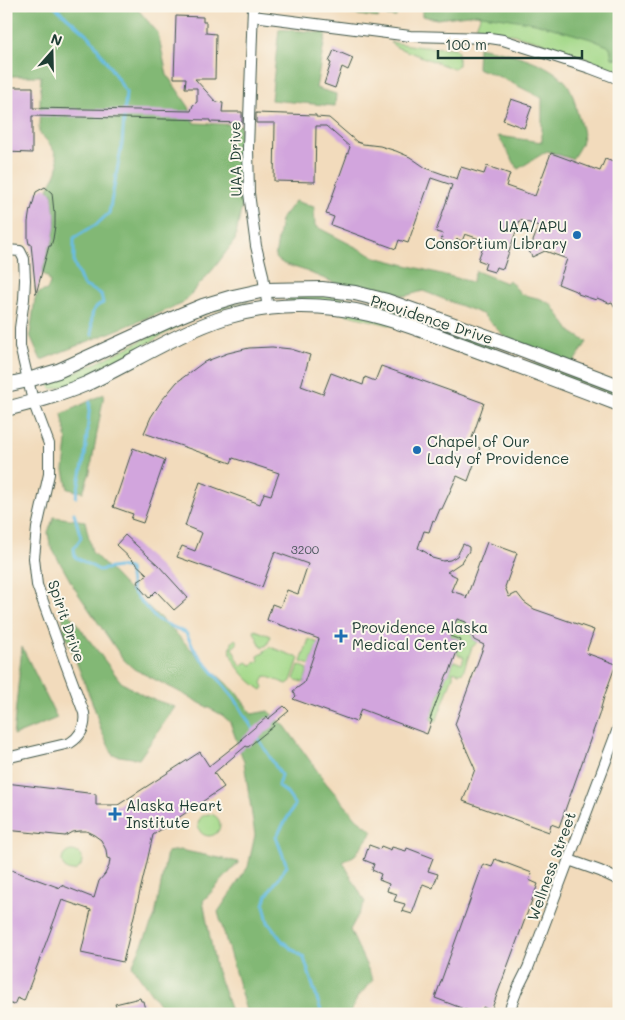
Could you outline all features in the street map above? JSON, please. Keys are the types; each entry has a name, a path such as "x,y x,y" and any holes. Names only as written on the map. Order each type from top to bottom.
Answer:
{"main road":[{"name":"Providence Drive","path":"6,385 58,371 203,306 265,290 322,289 372,297 516,347 619,386"},
{"name":"Providence Drive","path":"6,409 51,397 84,384 192,330 227,317 252,311 306,307 370,314 488,355 619,404"}],"street":[{"path":"253,11 410,36 503,40 619,79"},
{"name":"UAA Drive","path":"253,11 248,148 250,193 256,246 268,309"},
{"name":"Spirit Drive","path":"6,250 20,251 24,260 24,299 20,328 20,346 34,402 49,444 50,474 37,528 34,558 37,585 85,720 80,734 70,744 6,758"},
{"name":"Wellness Street","path":"508,1014 528,968 619,726"},
{"path":"569,860 619,880"}],"green space":[{"path":"6,6 135,6 158,33 167,75 189,107 194,123 241,125 244,196 235,240 215,267 182,304 41,360 30,335 35,299 38,293 47,290 50,283 48,277 42,273 54,234 55,212 52,193 48,189 56,173 58,163 52,148 39,132 41,76 6,76"},
{"path":"299,6 372,6 379,18"},
{"path":"380,6 397,6 396,17 387,16"},
{"path":"422,6 619,6 619,59 612,58 610,47 591,39 535,23 475,14 437,19 422,16"},
{"path":"484,6 619,6 619,71 541,42 476,27"},
{"path":"279,29 326,33 316,88 336,94 335,106 271,100"},
{"path":"390,42 422,47 455,48 458,52 458,65 454,69 396,47"},
{"path":"478,47 512,54 535,62 555,73 567,83 573,95 583,136 580,146 572,159 547,151 518,169 498,136 542,142 542,98 477,68"},
{"path":"295,201 314,207 315,226 375,257 472,282 476,271 506,283 509,280 521,294 541,299 552,305 571,332 587,342 573,363 506,338 482,314 423,291 405,296 364,285 342,286 284,264 275,258 281,219"},
{"path":"288,295 357,300 390,307 485,342 496,349 496,351 287,300 286,297"},
{"path":"248,301 212,311 186,322 108,368 77,383 52,389 49,386 50,383 178,323 219,307"},
{"path":"530,362 619,394 619,396 529,364"},
{"path":"104,394 90,472 83,492 68,489 64,470 67,441 62,414"},
{"path":"54,517 85,521 92,552 127,588 168,625 205,664 236,692 252,714 268,711 285,726 326,783 357,819 373,831 355,855 343,862 365,902 350,930 373,980 357,998 350,1014 247,1014 218,912 248,867 255,835 244,762 230,722 222,715 134,669 123,659 75,589 50,545 48,532"},
{"path":"62,604 121,682 144,696 175,707 139,759 113,755 101,730 64,631"},
{"path":"449,616 466,622 474,640 478,642 472,647 463,672 453,671 453,676 436,722 430,719 447,674 449,674 454,661 462,664 464,657 457,654 461,640 450,636 454,626"},
{"path":"255,630 271,636 267,645 262,648 254,632"},
{"path":"235,639 237,643 232,648 241,666 247,662 251,665 259,661 258,656 270,647 299,658 291,681 287,684 265,676 262,690 256,686 233,660 231,645"},
{"path":"309,639 318,643 310,665 301,662"},
{"path":"22,647 57,718 13,736"},
{"path":"299,665 308,669 304,683 294,679"},
{"path":"205,814 213,814 220,821 220,829 213,836 205,836 198,829 198,821"},
{"path":"180,850 239,862 203,901 216,969 232,1014 166,1014 132,966 155,916 167,852"},
{"path":"72,851 79,854 82,861 79,868 72,871 65,868 62,861 65,854"}],"building":[{"path":"176,16 203,17 203,22 206,22 206,33 216,34 215,79 195,79 216,102 223,103 222,112 242,112 242,123 210,122 210,120 32,116 32,153 6,152 6,87 33,87 33,108 191,111 193,105 197,102 197,88 185,88 186,78 174,78"},
{"path":"334,50 353,58 348,70 342,67 335,88 324,84"},
{"path":"511,99 532,106 524,128 503,120"},
{"path":"256,113 316,115 316,117 329,118 357,142 396,151 410,157 426,168 457,179 461,167 484,174 487,166 510,174 506,186 535,196 551,153 600,171 605,159 619,164 619,315 612,302 609,303 597,298 596,300 578,294 578,292 558,284 567,259 545,251 532,257 527,247 531,246 539,226 520,220 503,269 496,267 494,272 484,269 486,263 478,260 485,241 465,234 462,241 457,239 455,245 441,240 443,234 436,232 452,185 431,178 408,243 399,240 396,249 331,225 334,217 326,214 350,147 326,126 316,126 315,182 274,181 275,123 256,123"},
{"path":"45,187 52,193 55,226 53,239 51,246 49,246 36,294 31,244 29,244 28,239 28,222 36,192"},
{"path":"272,347 291,349 310,355 301,386 323,394 331,373 363,385 365,377 375,381 381,366 484,403 470,444 480,448 468,481 457,476 442,509 440,509 435,521 433,520 429,532 424,531 418,548 432,558 443,561 457,556 463,544 469,547 469,551 462,562 447,572 457,577 451,591 467,596 466,599 487,542 517,553 505,587 509,597 517,593 524,602 534,609 594,630 586,653 616,664 559,827 551,824 549,832 463,801 475,769 455,724 484,645 474,640 466,622 457,619 450,636 461,640 430,719 432,720 427,734 361,709 356,722 293,699 296,696 293,691 304,683 319,639 267,620 272,604 280,607 287,590 298,594 308,564 275,552 262,587 177,557 182,546 195,551 202,533 185,526 200,482 260,504 264,493 271,495 279,473 233,458 231,463 144,433 151,417 177,382 204,362 249,348"},
{"path":"133,448 165,460 143,523 131,519 133,514 113,507"},
{"path":"125,535 158,565 188,598 174,610 156,591 149,598 141,589 137,582 148,575 116,545"},
{"path":"284,706 289,711 273,724 274,726 248,747 246,746 214,773 224,787 153,835 123,962 81,953 91,910 62,900 24,1001 17,998 14,1005 6,1002 6,868 60,888 61,885 94,898 99,881 109,866 110,859 107,858 106,850 101,840 86,831 72,832 65,836 6,830 6,783 96,794 96,805 118,805 200,752 209,766 267,717 268,719"},
{"path":"369,845 380,849 381,846 391,850 392,847 406,851 407,848 433,858 428,871 438,874 433,888 423,884 412,914 402,911 405,904 394,901 397,894 387,891 389,884 379,880 381,874 372,870 374,864 364,860"},
{"path":"495,859 532,873 529,880 538,884 491,1011 483,1007 481,1014 477,1014 435,998 483,864 492,867"},
{"path":"140,998 143,1001 146,1014 119,1014 115,1004"}],"waterway":[{"path":"54,6 91,38 126,92 122,144 109,213 97,224 74,238 74,263 83,285 101,294 103,303 98,305 93,312 92,335"},
{"path":"76,497 85,456 90,402"},
{"path":"74,513 81,538 74,548 75,557 99,570 118,567 129,569 132,591 156,619 186,633 194,649 235,699 254,731"},
{"path":"257,736 281,775 278,786 286,792 295,805 276,837 287,866 267,895 264,905 268,922 283,942 304,958 322,1014"}],"place":[{"name":"UAA/APU Consortium Library","path":"577,235"},
{"name":"Chapel of Our Lady of Providence","path":"417,450"},
{"name":"Providence Alaska Medical Center","path":"341,636"},
{"name":"Alaska Heart Institute","path":"115,814"}]}
